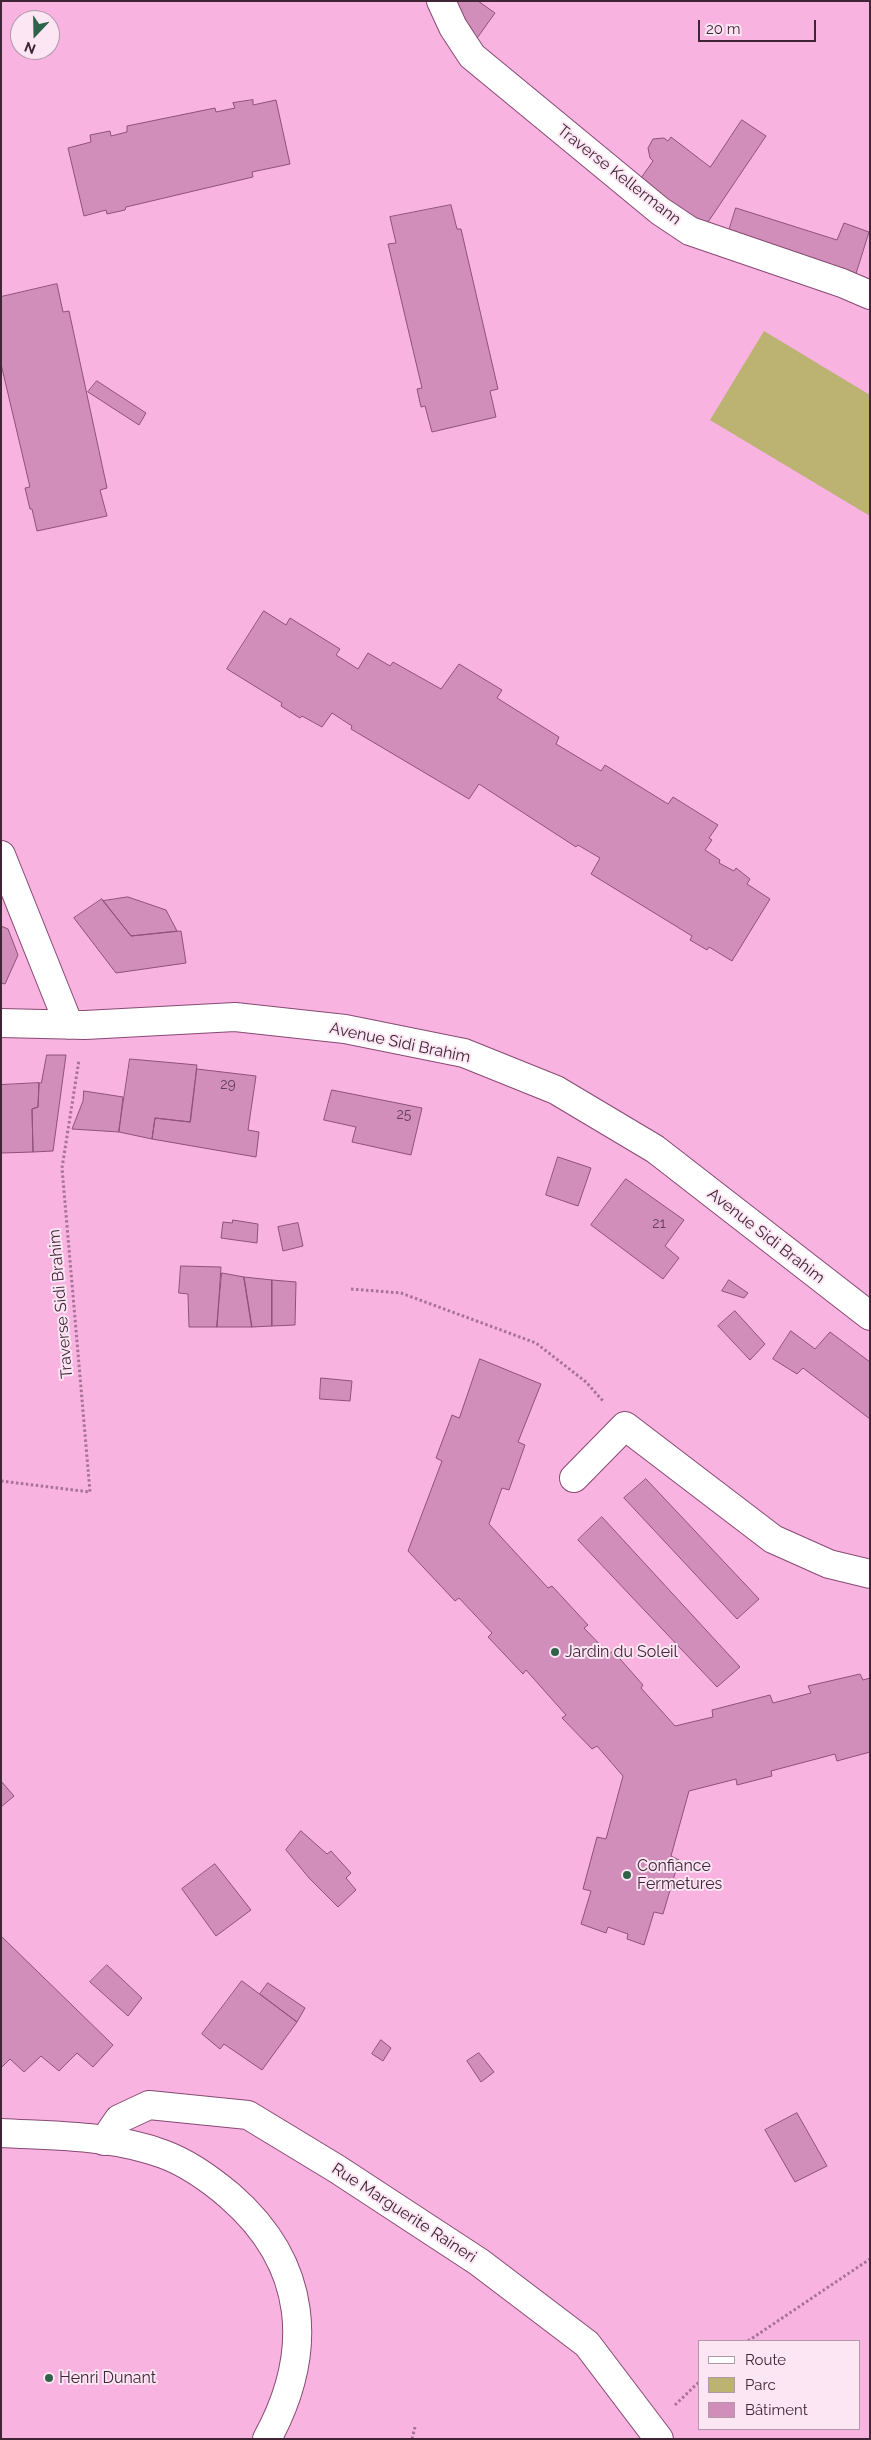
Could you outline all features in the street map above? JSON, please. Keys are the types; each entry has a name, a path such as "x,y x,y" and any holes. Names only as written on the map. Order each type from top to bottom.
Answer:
{"street":[{"name":"Traverse Kellermann","path":"441,1 453,27 472,56 660,211 690,231 842,283 870,295"},
{"path":"1,856 77,1025"},
{"name":"Avenue Sidi Brahim","path":"1,1023 77,1025 235,1017 345,1029 464,1053 556,1090 655,1149 870,1316"},
{"path":"574,1478 625,1426 773,1539 829,1564 870,1574"},
{"name":"Rue Marguerite Raineri","path":"104,2142 119,2119 149,2105 248,2116 337,2169 479,2262 587,2344 659,2439"},
{"path":"1,2133 65,2136 135,2146 163,2154 210,2179 257,2222 275,2249 289,2279 296,2308 296,2360 290,2390 266,2439"}],"path":[{"name":"Traverse Sidi Brahim","path":"1,1481 90,1492 62,1168 77,1025"},
{"path":"350,1289 401,1293 536,1343 586,1382 625,1426"},
{"path":"749,2340 870,2259"},
{"path":"412,2439 415,2427"}],"green space":[{"path":"764,331 870,395 870,516 710,420"}],"building":[{"path":"454,1 478,1 495,13 475,41"},
{"path":"253,100 253,105 276,100 290,164 252,172 253,177 126,207 125,210 107,214 106,210 84,216 68,148 91,142 90,135 110,131 111,136 127,132 127,126 215,108 216,112 235,108 233,103"},
{"path":"742,120 766,136 706,225 661,198 641,178 653,161 650,158 648,148 653,139 664,138 668,141 671,137 710,167"},
{"path":"451,205 457,229 461,229 498,389 490,391 496,417 432,432 425,406 421,407 417,389 422,388 388,244 396,243 390,217"},
{"path":"736,208 837,240 844,223 869,232 854,280 728,234"},
{"path":"57,284 63,312 69,311 107,488 100,490 107,516 37,531 25,488 30,487 1,364 1,297"},
{"path":"97,381 146,413 139,425 88,392"},
{"path":"264,611 286,625 290,618 340,649 336,655 358,669 368,653 390,666 393,662 441,689 459,664 502,690 497,698 559,737 556,744 601,771 605,765 668,804 673,797 718,825 709,838 712,840 705,850 720,860 719,863 734,871 736,868 750,879 747,884 770,899 732,961 709,947 707,950 690,940 692,936 591,874 600,858 578,845 576,847 479,784 469,799 351,729 352,726 332,713 322,727 302,716 300,718 281,706 282,703 227,669"},
{"path":"128,897 166,910 177,931 131,936 103,901"},
{"path":"102,899 131,936 181,931 186,963 116,973 74,918"},
{"path":"1,926 8,929 18,955 5,984 1,983"},
{"path":"47,1055 66,1055 53,1151 33,1152 32,1109 38,1107 39,1083 41,1083"},
{"path":"130,1059 197,1065 190,1122 155,1118 152,1139 119,1132"},
{"path":"197,1069 256,1076 248,1130 259,1132 256,1157 152,1139 155,1118 190,1122"},
{"path":"39,1083 38,1107 32,1109 33,1152 1,1153 1,1085"},
{"path":"332,1090 422,1108 411,1155 352,1142 356,1127 324,1120"},
{"path":"84,1091 123,1097 119,1132 72,1129 83,1101"},
{"path":"558,1157 591,1168 578,1206 546,1195"},
{"path":"626,1179 684,1220 665,1246 679,1258 663,1279 591,1225"},
{"path":"233,1220 258,1224 257,1243 221,1238 223,1222 232,1223"},
{"path":"298,1223 303,1246 283,1251 278,1227"},
{"path":"181,1266 221,1267 217,1327 189,1327 188,1294 179,1293"},
{"path":"222,1273 244,1277 252,1327 217,1327"},
{"path":"244,1277 272,1280 272,1326 252,1327"},
{"path":"272,1280 296,1282 295,1325 272,1326"},
{"path":"729,1280 748,1293 744,1298 722,1291"},
{"path":"735,1311 765,1344 750,1360 718,1326"},
{"path":"791,1331 815,1349 830,1332 870,1362 870,1419 803,1368 797,1374 773,1359"},
{"name":"Jardin du Soleil","path":"480,1359 541,1384 518,1442 525,1445 509,1490 502,1488 489,1524 548,1588 552,1586 588,1625 584,1628 609,1654 613,1651 643,1685 641,1688 675,1726 713,1717 712,1710 770,1695 773,1703 811,1693 808,1686 860,1674 863,1680 870,1678 870,1752 837,1761 835,1754 771,1771 772,1776 737,1785 736,1779 689,1791 671,1856 679,1860 663,1914 654,1912 644,1945 627,1939 628,1934 608,1927 606,1933 581,1924 591,1891 583,1889 597,1837 606,1839 623,1776 597,1746 592,1749 562,1718 566,1715 526,1670 523,1674 488,1637 492,1633 459,1598 455,1601 408,1551 442,1461 436,1458 452,1415 459,1418"},
{"path":"321,1378 352,1381 350,1401 320,1399"},
{"path":"646,1479 759,1599 737,1619 624,1498"},
{"path":"602,1517 740,1667 717,1687 578,1540"},
{"path":"1,1781 14,1796 1,1807"},
{"path":"301,1831 327,1854 331,1851 351,1873 346,1878 356,1890 338,1907 309,1878 286,1850"},
{"path":"215,1864 251,1910 216,1936 182,1889"},
{"path":"1,1936 113,2045 93,2067 77,2053 59,2071 41,2056 24,2072 10,2059 1,2068"},
{"path":"107,1965 142,1998 128,2016 90,1982"},
{"path":"242,1981 297,2022 262,2070 224,2044 220,2049 202,2034"},
{"path":"268,1983 305,2008 297,2022 260,1994"},
{"path":"381,2040 391,2048 383,2061 372,2054"},
{"path":"479,2053 494,2072 481,2082 467,2061"},
{"path":"797,2113 827,2166 795,2182 765,2130"}],"place":[{"name":"Jardin du Soleil","path":"555,1652"},
{"name":"Confiance Fermetures","path":"627,1875"},
{"name":"Henri Dunant","path":"49,2378"}]}
